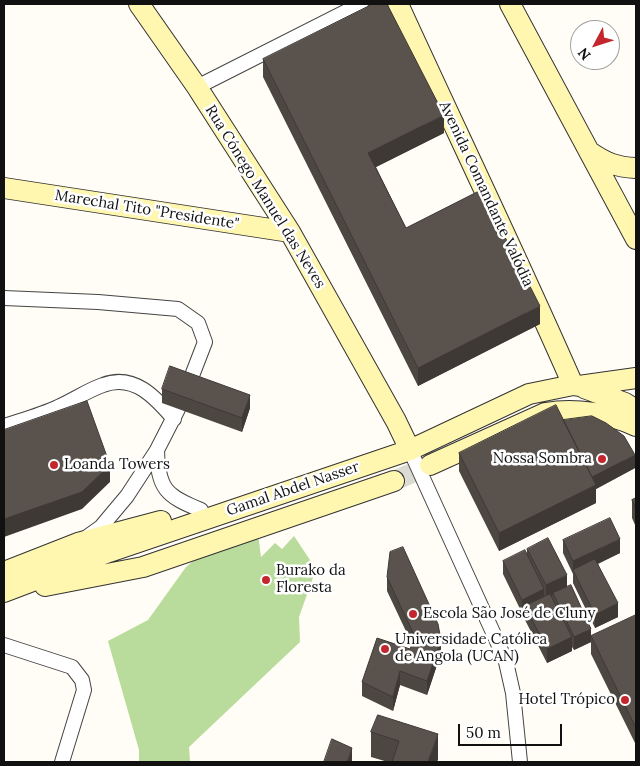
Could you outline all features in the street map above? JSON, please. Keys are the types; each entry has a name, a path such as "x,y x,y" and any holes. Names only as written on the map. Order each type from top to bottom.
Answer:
{"main road":[{"name":"Rua Cónego Manuel das Neves","path":"139,4 197,87 290,232 407,445"},
{"name":"Avenida Comandante Valódia","path":"398,4 576,385"},
{"path":"510,4 636,236"},
{"path":"590,152 605,162 620,167 636,168"},
{"name":"Marechal Tito \"Presidente\"","path":"4,188 290,232"},
{"name":"Gamal Abdel Nasser","path":"4,593 109,552 407,445 529,394 576,385 636,378"},
{"path":"576,385 625,403 636,410"},
{"path":"430,465 545,413 564,410 601,414 624,420 636,426"},
{"name":"Gamal Abdel Nasser","path":"4,572 78,544 201,510 407,445"},
{"name":"Gamal Abdel Nasser","path":"4,593 116,573 142,566 394,481"}],"street":[{"path":"197,87 361,4"},
{"path":"4,298 98,302 178,309 198,323 206,342 188,386"},
{"path":"4,426 58,407 104,384 115,382 141,387 176,414 157,450 115,512 101,527 78,544"},
{"path":"407,445 506,662 513,694 520,762"},
{"path":"157,450 159,473 167,492 177,499 201,510"},
{"path":"4,644 72,667 82,680 84,690 62,762"}],"green space":[{"path":"258,534 261,557 275,543 282,549 294,536 316,569 299,617 300,642 189,747 190,762 139,762 139,750 108,641 148,620 186,567 216,542"}],"building":[{"path":"373,4 387,4 444,115 368,153 406,228 481,190 540,306 418,368 263,59"},
{"path":"170,366 250,395 242,418 162,389"},
{"name":"Loanda Towers","path":"87,401 110,465 82,492 4,519 4,430"},
{"path":"556,405 596,485 499,533 459,453"},
{"path":"592,416 624,436 635,455 592,477 563,420"},
{"path":"636,498 636,509 632,500"},
{"path":"610,518 620,539 573,561 563,540"},
{"path":"548,538 567,575 546,585 527,549"},
{"name":"Escola São José de Cluny","path":"403,547 438,624 441,640 427,681 400,671 393,697 362,682 377,638 410,649 415,637 387,577 390,552"},
{"path":"525,550 544,589 522,600 503,561"},
{"path":"595,559 618,603 595,615 573,570"},
{"path":"571,585 591,629 574,637 553,593"},
{"path":"550,594 572,637 547,649 525,606"},
{"name":"Hotel Trópico","path":"636,615 636,728 591,636"},
{"path":"378,715 438,734 428,762 392,762 399,741 371,732"},
{"path":"332,739 352,748 347,762 324,762"}],"tunnel":[{"path":"394,481 430,465"}],"place":[{"name":"Nossa Sombra","path":"602,459"},
{"name":"Loanda Towers","path":"54,465"},
{"name":"Burako da Floresta","path":"266,580"},
{"name":"Escola São José de Cluny","path":"413,614"},
{"name":"Universidade Católica de Angola (UCAN)","path":"385,649"},
{"name":"Hotel Trópico","path":"625,700"}]}
